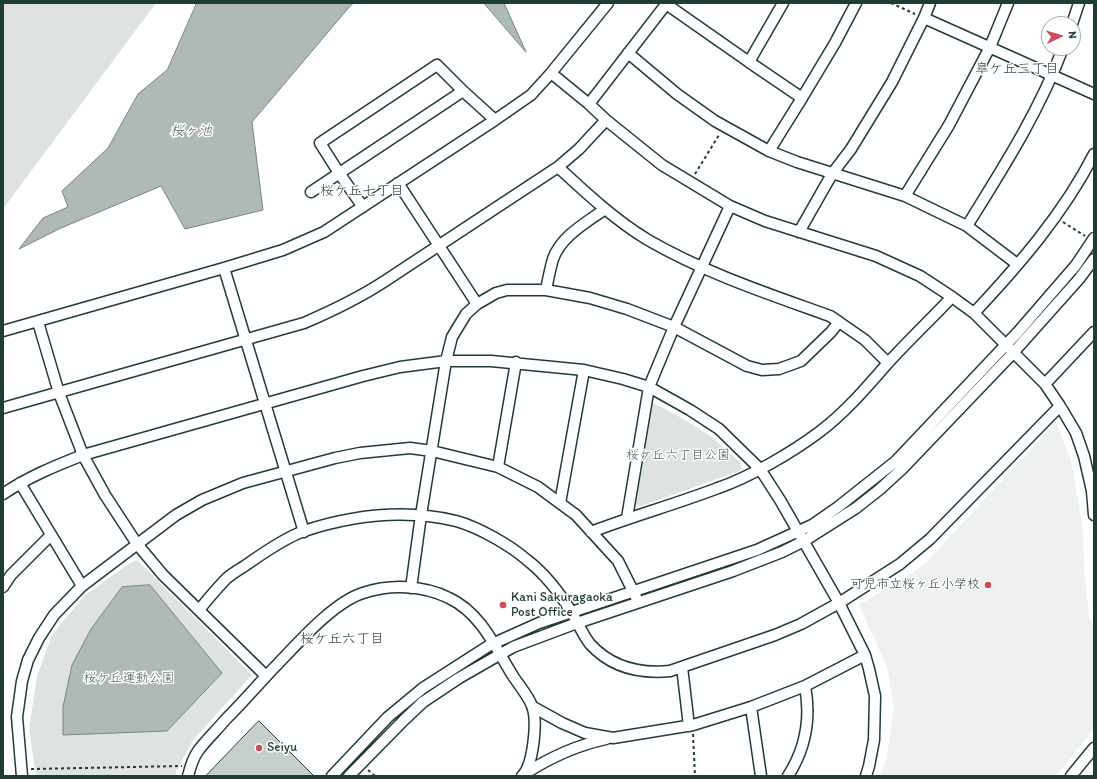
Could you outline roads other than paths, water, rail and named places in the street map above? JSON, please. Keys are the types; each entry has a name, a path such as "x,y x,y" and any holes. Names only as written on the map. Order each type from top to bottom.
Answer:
{"street":[{"path":"3,331 283,250 324,232 531,95 608,3"},
{"path":"749,62 781,6 771,3"},
{"path":"769,151 835,43 856,3"},
{"path":"799,232 832,174 850,149 892,82 930,3"},
{"path":"905,196 949,125 990,48 1008,3"},
{"path":"1075,16 1079,3"},
{"path":"589,104 666,4 802,98"},
{"path":"924,18 1094,94"},
{"path":"628,53 677,94 724,127 769,151 797,162 905,196 967,226 1017,264"},
{"path":"967,226 1031,120 1053,76 1060,56"},
{"path":"363,207 320,143 437,65 495,120"},
{"path":"550,73 662,165 730,206 765,221 876,256 920,276 952,296 974,313 1045,384 1060,406 1076,433 1084,456 1092,491 1094,515"},
{"path":"311,192 463,91"},
{"path":"3,408 304,323 333,311 358,298 558,168 579,149 606,120"},
{"path":"974,313 1007,277 1055,216 1085,172 1094,154"},
{"path":"558,168 605,209 646,239 702,267 830,316 865,340 888,363"},
{"path":"398,183 477,304"},
{"path":"627,518 649,387 674,326 730,206"},
{"path":"546,290 553,258 558,250 572,233 605,209"},
{"path":"332,776 388,717 423,688 494,643 539,623 757,550 812,525 838,507 896,461 1005,345 1076,265 1093,240"},
{"path":"348,776 423,702 459,678 500,654 523,643 577,623 733,571 782,552 804,541 856,508 902,469 1013,352 1079,279 1094,259"},
{"path":"224,268 304,532"},
{"path":"411,588 421,515 446,361 452,337 466,314 477,304 507,290 546,290 590,298 620,306 674,326 747,366 768,370 778,369 801,361 831,332 839,322"},
{"path":"592,532 627,518 719,488 760,469 795,449 819,432 860,394 952,296"},
{"path":"38,322 59,393 83,455 105,495 137,544 163,575 266,676"},
{"path":"1045,384 1093,337"},
{"path":"3,494 45,470 83,455 387,370 446,361 491,360 584,370 649,387 690,410 719,429 760,469 799,531 839,603 865,655 869,669 874,696 874,740 866,776"},
{"path":"498,467 516,362"},
{"path":"560,503 584,370"},
{"path":"199,610 228,578 268,549 304,532 356,517 395,514 421,515 457,521 487,533 528,560 551,584 572,612 590,643 600,653 615,663 634,670 654,673 670,671 775,635 801,624 839,603 900,564 930,539 1060,406"},
{"path":"22,776 17,717 22,681 28,660 39,638 54,615 82,586 176,515 202,500 243,483 335,458 360,453 410,448 432,450 498,467 538,487 576,515 618,561 638,602"},
{"path":"20,483 82,586"},
{"path":"3,587 11,575 51,535"},
{"path":"188,776 198,752 266,676 323,618 336,607 362,593 383,588 411,588 434,592 449,598 468,611 484,627 532,707 534,723 533,748 524,774"},
{"path":"524,774 543,762 587,743 691,725 751,707 805,686 865,655"},
{"path":"682,667 691,725"},
{"path":"788,776 803,746 807,712 805,686"},
{"path":"532,707 585,733 612,738"},
{"path":"751,707 761,776"},
{"path":"1071,776 1094,748"}],"water":[{"name":"桜ヶ池","path":"197,3 354,3 252,122 263,210 185,229 161,186 61,228 19,249 43,218 68,207 62,191 108,148 138,94 167,70"},
{"path":"484,3 504,3 526,52"},
{"path":"150,585 222,673 167,731 63,735 63,707 72,665 91,629 122,587"}],"place":[{"name":"可児市立桜ヶ丘小学校","path":"988,585"},
{"name":"Kani Sakuragaoka Post Office","path":"503,605"},
{"name":"Seiyu","path":"259,748"}],"district":[{"name":"皐ケ丘三丁目","path":"1017,69"},
{"name":"桜ケ丘七丁目","path":"362,191"},
{"name":"桜ケ丘六丁目","path":"342,639"}],"park label":[{"name":"桜ケ丘六丁目公園","path":"678,456"},
{"name":"桜ケ丘運動公園","path":"129,679"}]}
